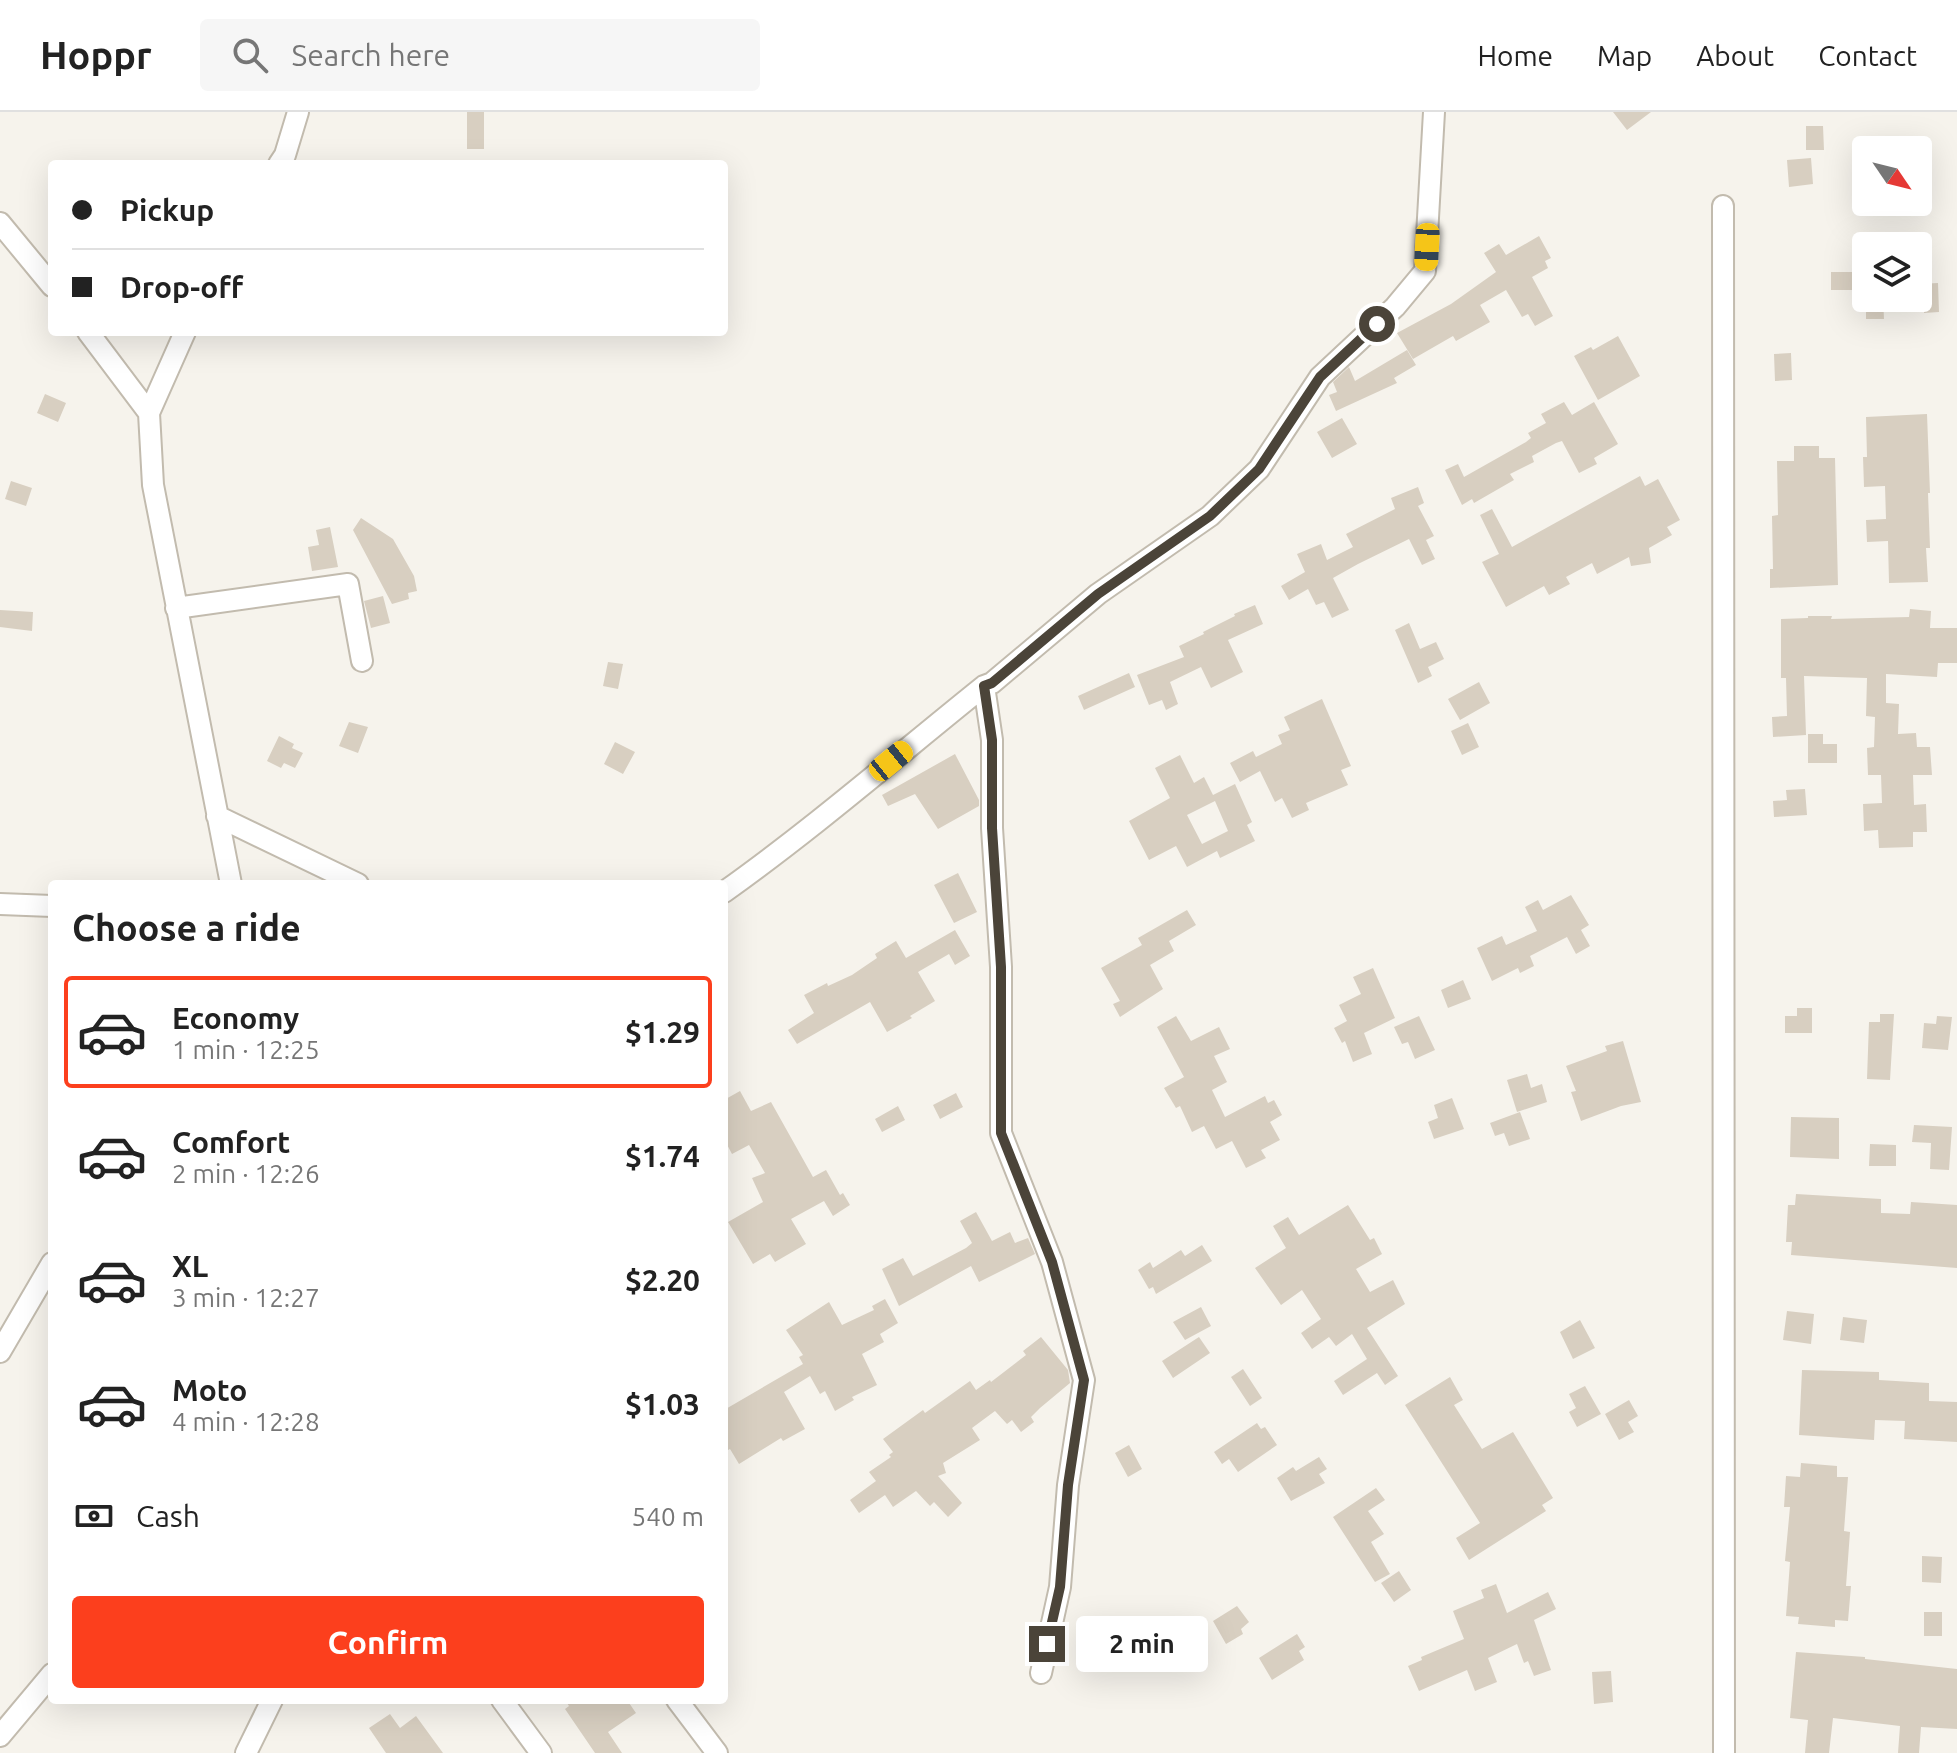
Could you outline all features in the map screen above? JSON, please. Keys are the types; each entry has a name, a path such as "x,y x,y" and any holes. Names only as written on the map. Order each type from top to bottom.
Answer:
{"street":[{"path":"282,160 298,112"},
{"path":"728,889 773,858 1098,594 1210,516 1259,469 1320,377 1395,307 1425,271 1434,112"},
{"path":"1723,206 1724,1753"},
{"path":"0,223 48,281"},
{"path":"91,336 149,413"},
{"path":"183,336 149,413 153,485 230,880"},
{"path":"176,608 348,584 362,661"},
{"path":"984,686 992,740 992,828 1001,967 1001,1133 1052,1262 1084,1380 1068,1485 1060,1587 1041,1673"},
{"path":"217,816 350,880"},
{"path":"0,904 48,906"},
{"path":"0,1352 48,1270"},
{"path":"0,1736 48,1679"},
{"path":"246,1753 270,1704"},
{"path":"505,1704 541,1753"},
{"path":"680,1704 717,1753"}],"building":[{"path":"467,112 484,112 484,149 467,149"},
{"path":"1613,112 1651,112 1627,130"},
{"path":"1806,126 1823,126 1824,150 1806,150"},
{"path":"1811,158 1813,184 1789,187 1787,160"},
{"path":"1539,236 1551,258 1545,261 1548,268 1532,277 1553,316 1535,326 1528,314 1522,317 1506,290 1480,305 1490,322 1456,341 1453,336 1413,359 1397,333 1451,304 1496,272 1484,253 1499,244 1506,255"},
{"path":"1831,272 1852,272 1852,290 1831,290"},
{"path":"1932,283 1938,283 1939,312 1924,313 1932,312"},
{"path":"1866,312 1884,312 1884,319 1866,319"},
{"path":"1618,336 1640,376 1598,400 1574,356 1591,347 1593,350"},
{"path":"1407,350 1416,365 1394,378 1397,383 1336,411 1329,395 1337,392 1333,382 1349,367 1355,381"},
{"path":"1791,353 1792,380 1775,381 1774,354"},
{"path":"45,394 66,403 58,422 37,413"},
{"path":"1564,402 1572,415 1594,402 1618,444 1594,458 1597,464 1579,473 1562,441 1556,443 1532,456 1534,462 1510,474 1514,480 1474,503 1472,499 1462,505 1445,470 1458,464 1464,477 1526,442 1531,438 1528,433 1546,423 1541,414"},
{"path":"1927,414 1930,493 1930,548 1926,548 1928,582 1889,583 1888,541 1867,542 1866,520 1886,519 1885,486 1864,487 1866,417"},
{"path":"1342,418 1357,444 1332,458 1317,432"},
{"path":"1794,446 1819,446 1819,458 1835,458 1838,585 1770,588 1770,569 1773,569 1772,516 1778,515 1777,461 1794,461"},
{"path":"1640,476 1645,486 1658,479 1680,520 1667,527 1672,535 1649,548 1651,563 1631,566 1629,557 1597,574 1592,563 1566,577 1570,584 1549,595 1544,586 1506,607 1482,562 1499,554 1480,515 1492,509 1512,547"},
{"path":"11,481 32,488 26,506 5,499"},
{"path":"1418,487 1424,503 1418,506 1434,536 1426,540 1435,559 1422,565 1409,539 1333,578 1349,610 1332,618 1324,602 1316,605 1308,589 1289,600 1281,586 1305,572 1297,554 1321,544 1327,560 1353,547 1346,534 1395,509 1391,498"},
{"path":"361,518 393,539 414,576 417,591 408,593 409,599 392,604 353,530"},
{"path":"330,527 338,567 312,571 308,547 319,545 316,530"},
{"path":"383,596 390,623 371,628 364,601"},
{"path":"1255,605 1263,624 1228,640 1243,672 1211,688 1201,667 1170,682 1178,704 1166,710 1162,700 1149,705 1137,675 1184,657 1179,646"},
{"path":"1910,609 1931,611 1930,628 1957,628 1957,663 1938,663 1937,677 1886,674 1886,703 1899,704 1898,734 1916,733 1917,747 1930,747 1932,775 1913,775 1914,805 1926,804 1927,832 1913,832 1913,847 1879,848 1878,830 1864,831 1863,804 1882,803 1881,775 1868,775 1867,748 1874,747 1875,717 1866,716 1867,678 1804,676 1806,735 1773,737 1772,717 1787,716 1786,678 1781,678 1781,619 1808,616 1832,616 1831,619 1909,617"},
{"path":"0,610 33,612 32,631 0,627"},
{"path":"1409,623 1420,649 1436,642 1444,659 1428,667 1432,676 1418,683 1395,630"},
{"path":"608,662 623,664 618,689 603,686"},
{"path":"1129,673 1135,687 1084,710 1078,696"},
{"path":"1479,682 1490,703 1460,720 1448,699"},
{"path":"1322,699 1351,766 1341,770 1348,785 1306,803 1309,810 1292,818 1282,798 1275,802 1260,771 1240,782 1230,763 1253,751 1256,757 1282,744 1278,735 1290,730 1284,717"},
{"path":"349,722 368,727 358,753 339,746"},
{"path":"1468,723 1479,747 1462,755 1451,731"},
{"path":"1808,734 1823,734 1823,744 1837,744 1837,763 1808,763"},
{"path":"279,736 303,753 295,768 284,763 281,768 267,761"},
{"path":"615,742 635,752 623,774 604,764"},
{"path":"955,754 979,800 979,806 938,829 915,794 888,806 882,795"},
{"path":"1180,755 1194,783 1204,777 1213,795 1235,784 1252,822 1247,825 1255,841 1220,858 1217,851 1187,867 1176,846 1149,860 1129,821 1170,798 1155,768","holes":["1215,801 1228,831 1202,844 1187,815"]},
{"path":"1805,789 1807,815 1774,817 1773,801 1787,800 1786,790"},
{"path":"958,873 977,912 954,923 934,885"},
{"path":"1571,895 1589,925 1581,930 1590,946 1576,954 1567,937 1530,956 1534,966 1520,973 1518,968 1492,981 1477,948 1502,936 1506,945 1537,931 1525,907 1538,900 1543,910"},
{"path":"1187,910 1196,925 1169,941 1174,951 1150,965 1163,989 1120,1017 1113,1004 1120,1001 1101,968 1142,945 1138,938"},
{"path":"955,930 970,956 955,965 949,954 918,972 935,1001 910,1016 912,1018 887,1032 870,1002 797,1044 788,1030 814,1013 804,995 852,975 877,958 875,954 896,941 906,958"},
{"path":"1373,968 1395,1018 1364,1033 1372,1054 1353,1062 1345,1041 1342,1043 1334,1028 1347,1021 1339,1005 1361,994 1353,977"},
{"path":"1463,980 1471,999 1448,1008 1441,990"},
{"path":"1797,1008 1812,1008 1812,1033 1785,1033 1785,1016 1797,1016"},
{"path":"1880,1014 1894,1014 1890,1080 1867,1079 1869,1022 1880,1022"},
{"path":"1176,1016 1191,1041 1219,1027 1230,1049 1214,1056 1227,1082 1212,1090 1225,1117 1265,1096 1268,1103 1274,1100 1282,1115 1270,1122 1280,1140 1261,1150 1266,1158 1246,1168 1232,1141 1216,1149 1204,1126 1192,1132 1180,1106 1176,1108 1164,1088 1184,1077 1157,1027"},
{"path":"1419,1016 1435,1050 1415,1059 1408,1042 1402,1044 1394,1027"},
{"path":"1937,1016 1952,1017 1948,1050 1922,1048 1924,1023 1936,1024"},
{"path":"1623,1041 1641,1102 1581,1121 1571,1092 1576,1091 1566,1066 1607,1051 1605,1046"},
{"path":"1527,1074 1531,1088 1542,1084 1547,1102 1517,1112 1507,1080"},
{"path":"740,1091 751,1111 771,1102 813,1177 826,1170 840,1195 843,1193 850,1205 833,1216 824,1201 791,1219 806,1244 775,1262 770,1254 753,1264 728,1222 763,1202 752,1178 765,1173 749,1145 732,1154 728,1146 728,1098"},
{"path":"956,1093 963,1107 940,1119 933,1105"},
{"path":"1452,1098 1464,1129 1434,1139 1428,1122 1438,1118 1434,1105"},
{"path":"898,1106 905,1120 882,1132 875,1119"},
{"path":"1520,1112 1530,1139 1509,1146 1504,1133 1495,1136 1490,1123"},
{"path":"1791,1117 1839,1118 1839,1159 1790,1157"},
{"path":"1914,1125 1952,1127 1949,1170 1930,1169 1931,1143 1912,1142"},
{"path":"1870,1144 1896,1145 1896,1166 1869,1166"},
{"path":"1796,1194 1881,1199 1881,1213 1910,1214 1911,1202 1957,1205 1957,1268 1791,1255 1792,1242 1786,1242 1788,1205 1795,1205"},
{"path":"1348,1205 1370,1240 1374,1238 1382,1254 1356,1269 1370,1292 1393,1280 1405,1304 1367,1328 1398,1376 1385,1385 1377,1373 1343,1395 1334,1381 1367,1359 1352,1334 1336,1346 1329,1337 1312,1349 1301,1333 1321,1319 1302,1290 1281,1305 1255,1268 1286,1248 1273,1226 1288,1217 1299,1235"},
{"path":"976,1212 992,1241 1010,1232 1015,1243 1028,1238 1035,1254 979,1282 971,1266 899,1306 882,1269 903,1258 913,1276 966,1248 972,1243 960,1221"},
{"path":"1202,1245 1212,1261 1156,1294 1153,1287 1149,1289 1138,1270 1150,1262 1153,1268 1181,1250 1185,1256"},
{"path":"885,1299 898,1323 880,1334 884,1342 862,1354 877,1385 852,1397 854,1400 835,1411 825,1391 820,1394 810,1376 784,1392 805,1429 783,1441 781,1438 739,1464 728,1450 728,1408 803,1364 799,1357 803,1355 786,1330 829,1302 842,1325 874,1310 872,1306"},
{"path":"1201,1307 1211,1326 1185,1340 1173,1322"},
{"path":"1787,1311 1814,1314 1811,1344 1783,1340"},
{"path":"1843,1317 1867,1320 1864,1343 1840,1340"},
{"path":"1580,1320 1595,1348 1573,1359 1560,1332"},
{"path":"1041,1337 1068,1370 1070,1383 1031,1417 1034,1422 1021,1432 1012,1420 1007,1424 995,1411 972,1428 980,1440 943,1463 946,1473 938,1476 962,1503 948,1517 934,1502 930,1506 916,1491 893,1507 885,1495 859,1513 850,1500 876,1481 869,1472 891,1457 889,1455 893,1452 883,1439 970,1381 976,1390 991,1382 1026,1355 1023,1351"},
{"path":"1199,1337 1210,1353 1173,1378 1162,1361"},
{"path":"1243,1369 1262,1398 1250,1406 1231,1377"},
{"path":"1802,1370 1879,1372 1879,1380 1929,1383 1929,1401 1957,1402 1957,1442 1904,1439 1905,1421 1875,1420 1874,1440 1799,1435"},
{"path":"1450,1377 1463,1400 1454,1405 1482,1449 1513,1432 1553,1498 1542,1505 1546,1511 1469,1560 1456,1538 1480,1523 1405,1405"},
{"path":"1585,1386 1601,1414 1577,1427 1569,1412 1576,1408 1569,1394"},
{"path":"1629,1400 1638,1416 1628,1422 1634,1432 1619,1440 1605,1414"},
{"path":"1257,1423 1261,1429 1265,1427 1277,1445 1238,1472 1229,1459 1222,1464 1214,1452"},
{"path":"1129,1445 1142,1469 1128,1477 1115,1453"},
{"path":"1319,1457 1327,1469 1319,1474 1325,1483 1291,1501 1277,1478 1293,1467 1296,1471"},
{"path":"1801,1463 1837,1466 1837,1477 1848,1477 1844,1531 1850,1532 1846,1586 1851,1586 1848,1621 1835,1620 1835,1627 1798,1624 1799,1617 1786,1616 1790,1562 1785,1561 1790,1507 1784,1507 1786,1476 1800,1477"},
{"path":"1376,1488 1385,1500 1368,1511 1384,1534 1371,1542 1390,1574 1375,1582 1333,1517"},
{"path":"1922,1556 1942,1557 1941,1583 1922,1582"},
{"path":"1399,1571 1411,1590 1394,1602 1381,1583"},
{"path":"1496,1584 1507,1613 1548,1592 1556,1609 1534,1620 1551,1670 1534,1676 1528,1661 1524,1663 1517,1644 1488,1658 1497,1682 1475,1691 1467,1670 1419,1691 1408,1666 1422,1660 1421,1657 1464,1639 1453,1611 1484,1598 1481,1590"},
{"path":"1237,1606 1249,1622 1241,1629 1243,1634 1226,1644 1213,1621"},
{"path":"1924,1612 1942,1612 1942,1636 1924,1636"},
{"path":"1297,1634 1305,1647 1299,1651 1304,1660 1272,1680 1259,1658"},
{"path":"1796,1652 1957,1669 1957,1729 1921,1727 1919,1753 1898,1753 1900,1726 1833,1718 1829,1753 1805,1753 1808,1720 1790,1718"},
{"path":"1611,1671 1613,1702 1594,1704 1592,1672"},
{"path":"568,1704 630,1704 636,1713 608,1732 622,1753 595,1753 565,1709"},
{"path":"390,1714 400,1728 416,1716 443,1753 386,1753 369,1728"}],"route":[{"path":"1047,1644 1060,1587 1068,1485 1084,1380 1052,1262 1001,1133 1001,967 992,828 992,740 984,686 992,683 1098,594 1210,516 1259,469 1320,377 1377,324"}]}
